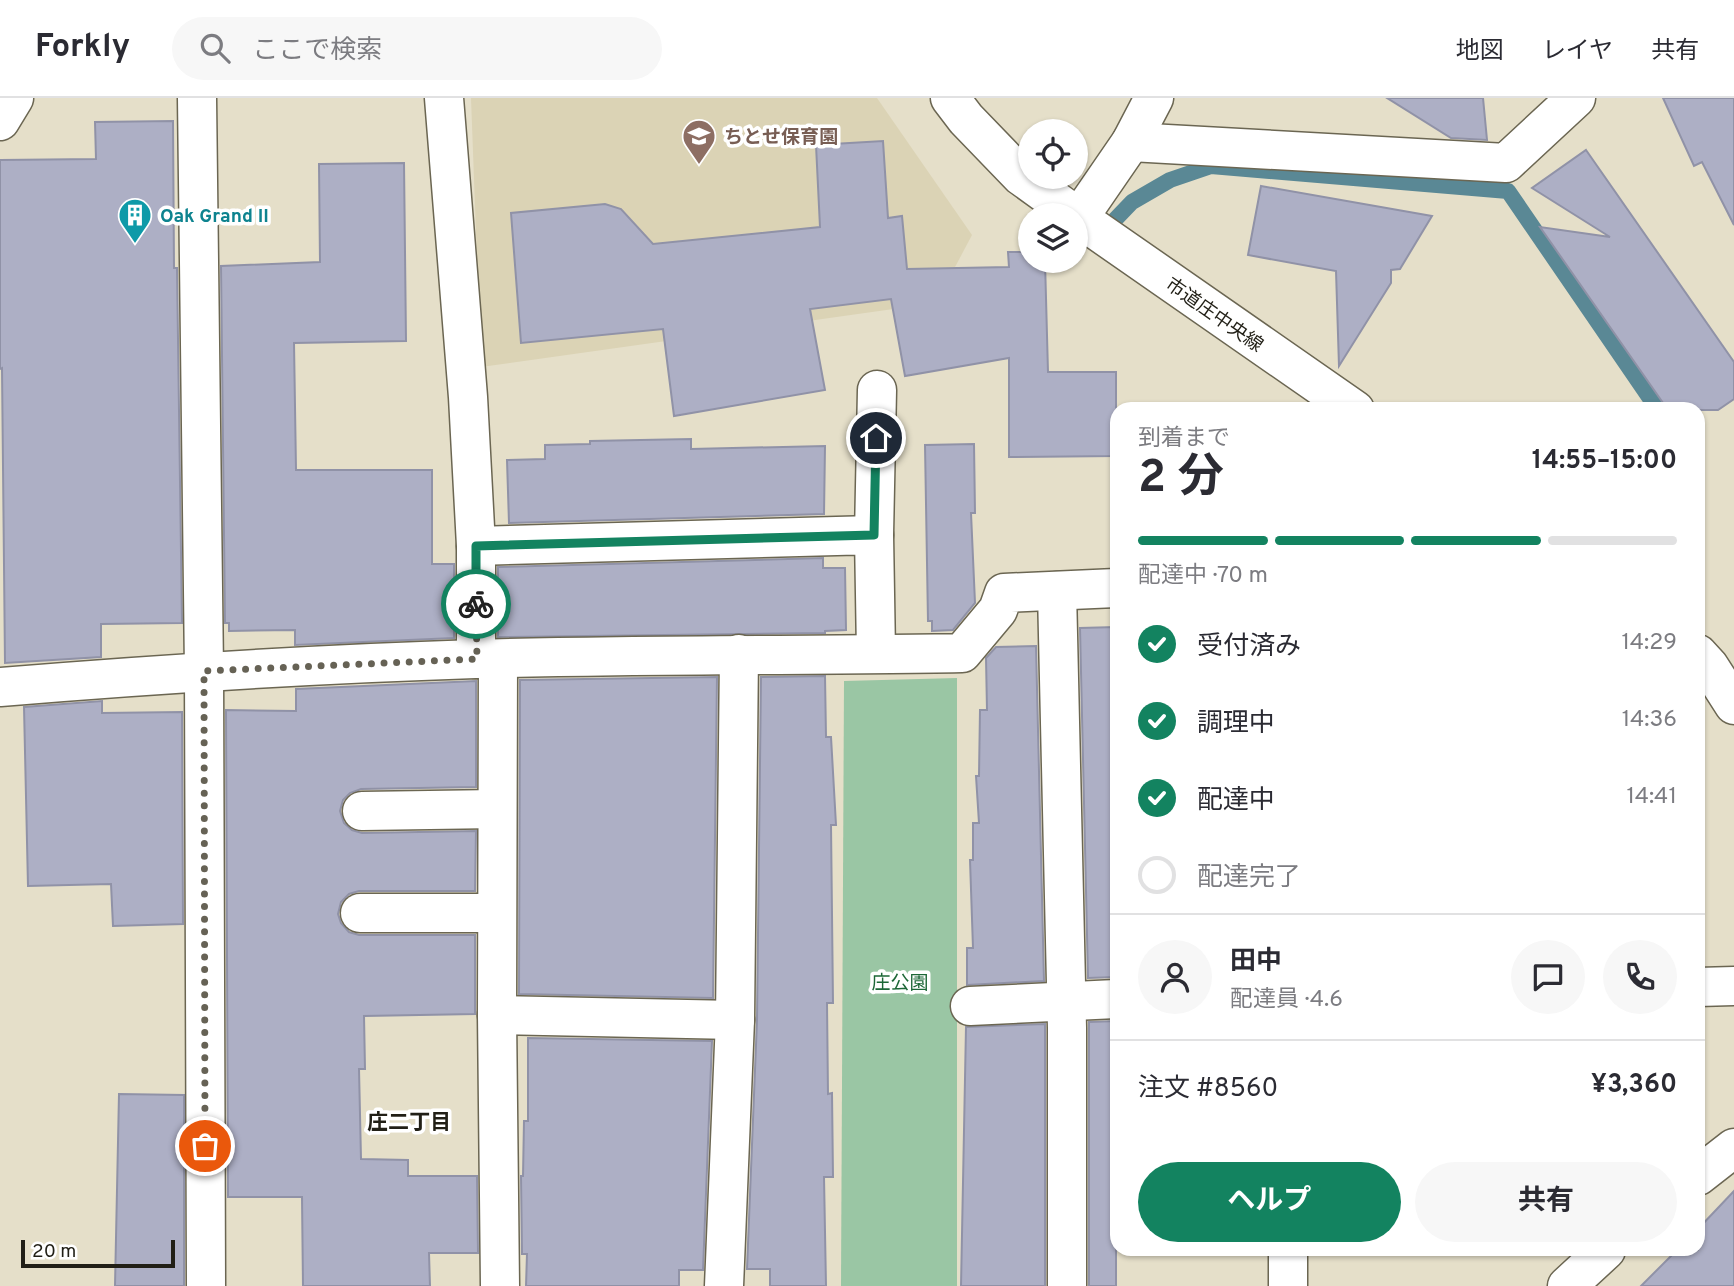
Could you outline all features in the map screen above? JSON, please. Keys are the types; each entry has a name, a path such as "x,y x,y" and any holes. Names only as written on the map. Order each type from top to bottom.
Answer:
{"street":[{"path":"0,121 14,98"},
{"path":"197,98 204,671 206,1286"},
{"path":"444,98 497,809 500,1286"},
{"name":"市道庄中央線","path":"950,98 965,119 1021,176 1057,203"},
{"path":"1088,203 1131,142 1154,98"},
{"path":"1131,142 1506,163 1576,98"},
{"name":"市道庄中央線","path":"1088,226 1343,402"},
{"path":"876,653 874,535 877,390"},
{"path":"476,546 874,535"},
{"path":"0,687 204,671 487,659 962,653 998,610 1004,593 1110,588"},
{"path":"1057,591 1066,1001 1067,1286"},
{"path":"724,1286 735,1020 739,654"},
{"path":"1705,662 1734,705"},
{"path":"362,811 497,809"},
{"path":"360,913 496,913"},
{"path":"1705,987 1734,986"},
{"path":"970,1006 1110,999"},
{"path":"497,1015 735,1020"},
{"path":"1705,1171 1734,1149"},
{"path":"1288,1256 1288,1286"},
{"path":"1567,1286 1600,1256"}],"shaded area":[{"name":"ちとせ保育園","path":"471,98 877,98 972,235 936,303 481,367"}],"green space":[{"name":"庄公園","path":"957,678 957,1286 841,1286 844,681"}],"building":[{"path":"1387,98 1483,98 1487,140 1451,138"},
{"path":"1663,98 1734,98 1734,225 1702,162 1694,166"},
{"path":"173,121 182,623 101,624 101,657 5,663 0,160 96,159 95,122"},
{"path":"883,141 888,218 902,216 907,269 1009,267 1008,252 1018,252 1018,273 1045,273 1048,372 1116,372 1116,402 1110,402 1110,456 1009,457 1009,358 905,376 891,299 810,309 825,390 674,416 663,329 521,343 511,213 605,204 621,209 653,244 820,227 816,145"},
{"path":"1586,150 1734,362 1734,399 1718,410 1705,410 1705,402 1662,402 1540,227 1610,237 1532,188"},
{"path":"404,163 406,341 294,343 296,470 432,470 432,564 454,564 454,638 295,645 295,630 229,631 229,623 225,623 221,266 320,262 319,164"},
{"path":"1261,186 1432,216 1400,269 1391,270 1391,283 1339,366 1336,271 1248,255"},
{"path":"691,439 691,449 825,446 824,514 509,523 507,460 545,459 545,445 590,444 590,441"},
{"path":"974,444 975,513 971,513 975,603 953,630 932,631 932,621 928,621 925,445"},
{"path":"823,558 823,568 845,568 846,630 825,633 498,637 498,567"},
{"path":"1110,627 1110,977 1088,978 1080,628"},
{"path":"1036,646 1044,981 967,985 967,948 973,948 970,860 973,860 973,823 979,823 976,776 979,776 980,710 987,710 986,658 996,647"},
{"path":"825,676 826,737 831,737 836,825 831,825 833,1003 827,1003 828,1094 832,1093 833,1177 824,1177 826,1286 770,1286 770,1269 747,1269 757,1020 761,677"},
{"path":"717,677 713,998 519,994 520,680"},
{"path":"476,681 476,787 361,789 350,793 343,800 340,811 344,823 352,830 362,833 476,831 475,891 359,891 349,894 341,902 338,914 341,923 349,932 359,935 475,935 475,1014 364,1016 365,1069 359,1069 361,1159 408,1160 408,1176 477,1176 478,1253 429,1253 430,1286 303,1286 302,1197 228,1197 226,710 296,711 296,689"},
{"path":"102,701 102,713 182,712 183,924 113,926 111,884 28,886 24,707"},
{"path":"1110,1021 1110,1256 1116,1256 1116,1286 1089,1286 1089,1022"},
{"path":"1045,1024 1045,1286 961,1286 966,1027"},
{"path":"528,1038 712,1041 703,1270 679,1270 679,1286 526,1286 527,1254 522,1254 521,1176 524,1121 528,1121"},
{"path":"119,1094 184,1095 184,1286 115,1286"},
{"path":"1734,1191 1734,1286 1641,1286 1671,1256 1705,1256 1705,1222"}],"waterway":[{"path":"1108,227 1132,202 1170,180 1211,166 1508,191 1653,402"}],"way so far":[{"path":"205,1146 204,671 477,659 476,604"}],"place":[{"name":"ちとせ保育園","path":"699,166"},
{"name":"Oak Grand II","path":"135,245"}],"district":[{"name":"庄二丁目","path":"409,1122"}],"route":[{"path":"476,604 476,546 874,535 876,438"}]}
